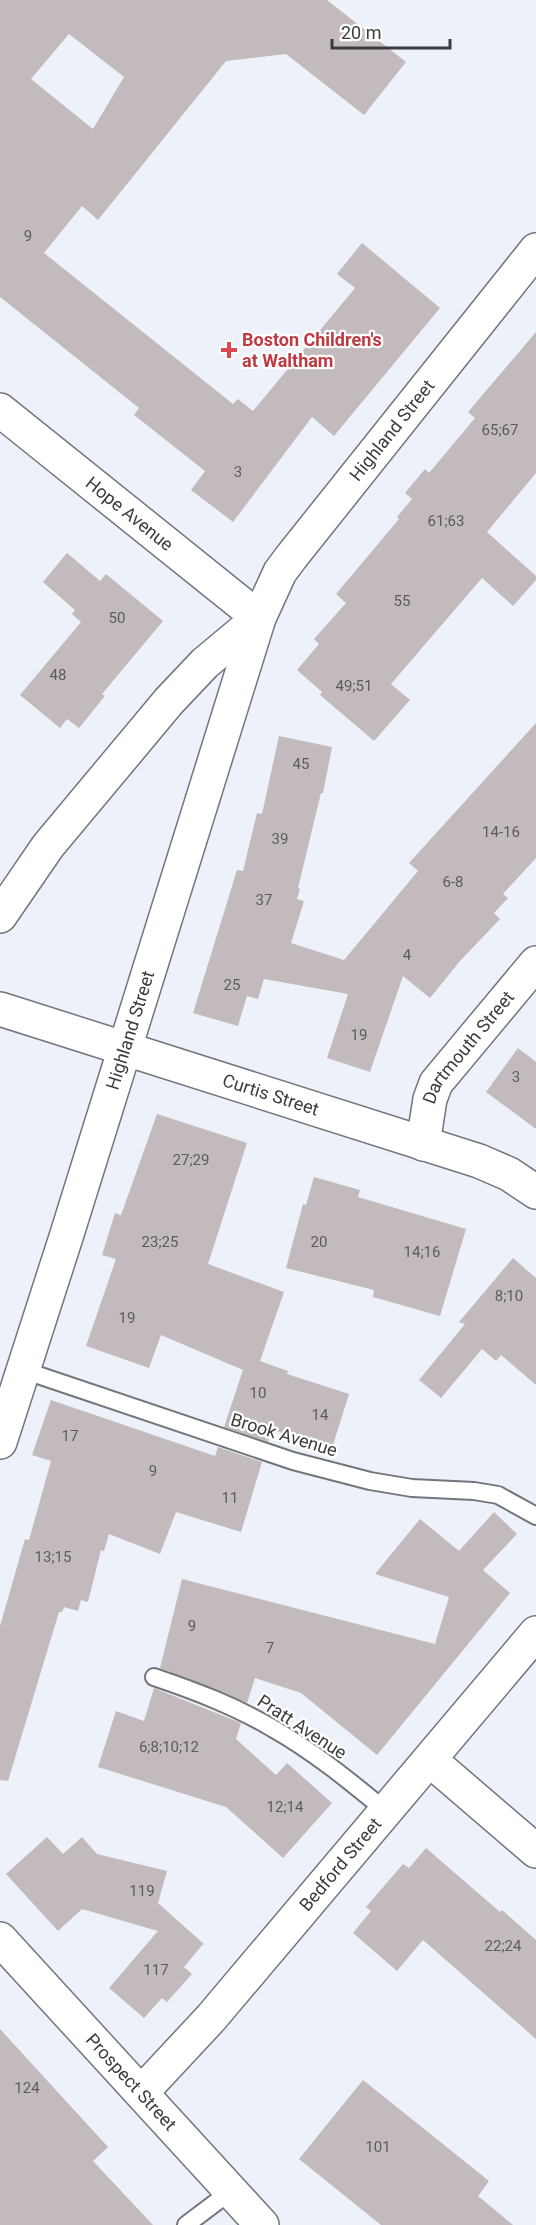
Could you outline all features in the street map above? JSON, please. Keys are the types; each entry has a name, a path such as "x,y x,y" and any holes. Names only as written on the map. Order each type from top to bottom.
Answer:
{"street":[{"name":"Highland Street","path":"0,1442 68,1234 123,1049 259,618 280,572 292,556 536,250"},
{"name":"Hope Avenue","path":"0,410 259,618"},
{"name":"Highland Street","path":"0,916 48,846 169,701 205,663 259,618"},
{"name":"Dartmouth Street","path":"423,1144 430,1099 436,1083 536,963"},
{"name":"Curtis Street","path":"0,1009 495,1167 536,1192"},
{"name":"Bedford Street","path":"142,2092 211,2018 536,1633"},
{"path":"430,1760 536,1851"},
{"name":"Prospect Street","path":"0,1939 262,2225"}],"lane":[{"name":"Brook Avenue","path":"23,1370 293,1461 412,1488 474,1491 498,1495 536,1516"},
{"name":"Pratt Avenue","path":"154,1677 202,1694 273,1728 354,1785 387,1812"},
{"path":"186,2225 231,2191"}],"building":[{"name":"Boston Children's at Waltham","path":"0,0 327,0 406,62 364,115 286,54 226,61 98,220 82,206 44,253 233,404 238,399 253,411 355,288 337,274 362,243 440,308 334,436 312,417 233,522 191,490 205,471 134,415 139,408 0,297","holes":["69,34 124,77 93,129 31,79"]},
{"path":"536,332 536,473 487,532 536,576 536,580 513,606 482,578 391,684 410,700 374,741 320,695 322,692 297,670 319,644 314,639 346,603 336,594 399,519 397,517 412,499 405,493 425,469 429,473 475,418 468,412"},
{"path":"67,553 100,581 106,574 163,621 102,694 105,696 79,728 67,719 60,728 20,695 81,622 72,614 75,610 43,582"},
{"path":"536,723 536,858 503,894 508,898 494,913 500,919 460,961 430,998 403,976 370,1072 327,1058 348,994 264,979 258,999 247,996 238,1026 193,1013 237,870 243,871 257,813 262,814 279,736 332,747 323,793 321,793 298,888 300,889 297,899 304,901 291,943 344,960 418,871 409,863"},
{"path":"518,1048 536,1062 536,1129 486,1092"},
{"path":"157,1114 247,1143 208,1264 284,1292 260,1361 288,1371 287,1374 349,1394 332,1448 272,1430 268,1442 224,1427 243,1370 161,1335 149,1368 86,1346 116,1259 102,1255 115,1213 121,1215"},
{"path":"314,1177 360,1190 358,1197 466,1229 440,1316 373,1297 374,1290 286,1268 303,1204 306,1205"},
{"path":"513,1258 536,1278 536,1385 501,1355 496,1361 482,1349 441,1398 419,1380 465,1324 459,1322"},
{"path":"51,1400 215,1456 218,1447 262,1462 241,1532 176,1512 160,1554 109,1534 104,1551 101,1550 88,1602 81,1600 78,1611 64,1607 62,1612 59,1612 8,1781 0,1780 0,1626 25,1539 29,1540 51,1461 32,1455"},
{"path":"494,1512 517,1534 483,1570 510,1593 377,1755 301,1693 255,1678 247,1703 160,1668 182,1579 435,1644 449,1597 375,1574 420,1519 459,1551"},
{"path":"154,1688 241,1723 236,1739 276,1775 287,1763 332,1803 283,1858 226,1807 98,1767 116,1711 144,1721"},
{"path":"47,1837 63,1854 82,1837 97,1854 167,1871 158,1903 205,1945 203,1944 184,1967 192,1974 167,2002 162,1998 144,2018 109,1988 158,1931 82,1909 58,1931 6,1874"},
{"path":"426,1848 536,1940 536,2039 423,1940 397,1971 353,1933 371,1911 366,1907 403,1864 409,1868"},
{"path":"0,2029 108,2147 93,2161 153,2225 0,2225"},
{"path":"363,2080 489,2181 478,2196 513,2225 381,2225 299,2159"}],"place":[{"name":"Boston Children's at Waltham","path":"229,350"}]}
